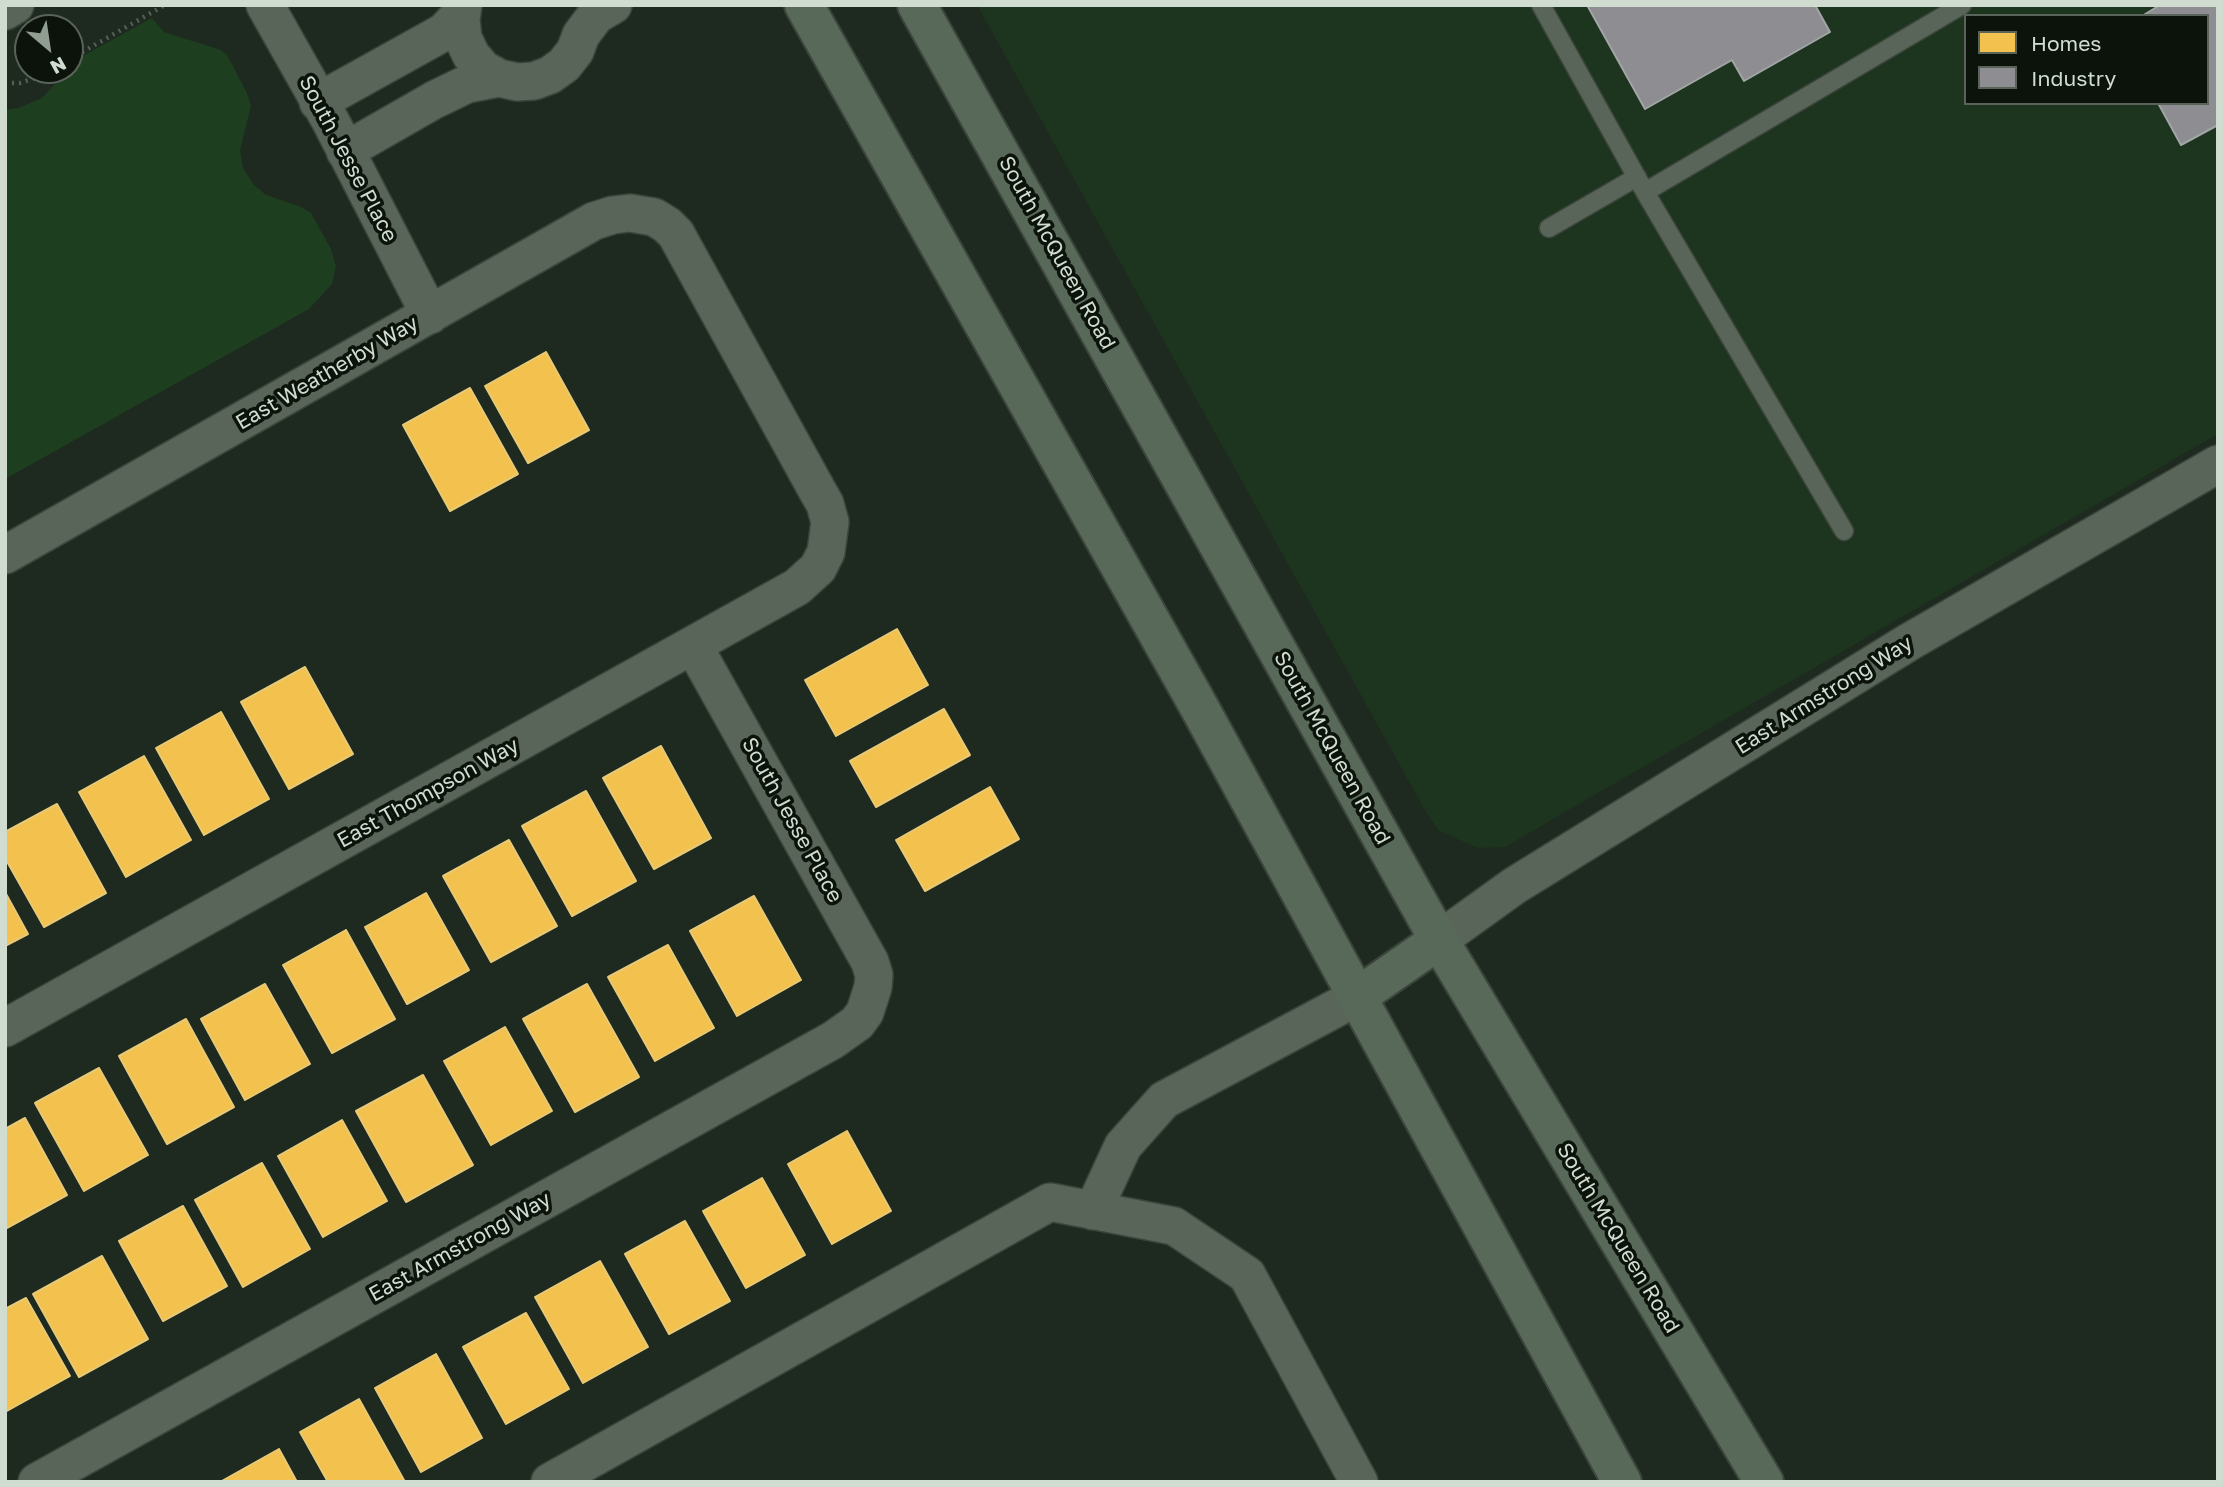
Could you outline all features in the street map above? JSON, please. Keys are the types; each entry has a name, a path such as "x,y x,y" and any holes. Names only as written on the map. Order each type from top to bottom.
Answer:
{"main road":[{"path":"804,5 1191,693 1622,1482"},
{"name":"South McQueen Road","path":"917,5 1439,940 1764,1482"},
{"path":"1357,998 1439,940"}],"street":[{"path":"5,11 15,5"},
{"name":"South Jesse Place","path":"265,5 345,150 430,315"},
{"path":"463,9 463,38 471,55 483,69 499,78 517,82 534,81 550,75 564,65 596,15 613,5"},
{"path":"318,102 444,32 463,9"},
{"path":"345,150 467,84 499,78"},
{"name":"East Weatherby Way","path":"5,555 594,221 630,213 654,217 676,234 684,247 825,504 830,522 829,537"},
{"name":"East Armstrong Way","path":"1439,940 1514,886 1909,642 2218,464"},
{"name":"East Thompson Way","path":"5,1028 797,587 818,568 826,552 829,537"},
{"name":"South Jesse Place","path":"693,645 864,948 874,975 870,999"},
{"path":"1093,1210 1123,1146 1164,1100 1357,998"},
{"name":"East Armstrong Way","path":"37,1482 833,1040 858,1023 870,999"},
{"path":"556,1480 1050,1202 1174,1226 1247,1275 1359,1482"}],"lane":[{"path":"1541,5 1641,184 1844,531"},
{"path":"1549,228 1641,184 1962,5"}],"path":[{"path":"84,51 165,5"}],"shaded area":[{"path":"977,5 2218,5 2218,434 1505,847 1478,848 1439,831 1427,814"},
{"path":"152,18 164,32 221,50 227,55 251,106 240,150 243,168 253,184 266,195 311,213 331,249 336,266 332,284 309,309 5,479 5,110 18,108 42,98 55,84 84,84 84,55"}],"building: Homes":[{"path":"546,352 589,430 528,463 485,386"},
{"path":"470,388 518,474 450,511 403,425"},
{"path":"897,629 928,685 836,736 805,680"},
{"path":"305,667 353,754 289,789 241,702"},
{"path":"944,709 970,755 876,807 850,761"},
{"path":"221,712 269,799 204,835 156,748"},
{"path":"661,746 711,838 654,869 603,778"},
{"path":"144,756 191,840 126,877 79,792"},
{"path":"990,787 1019,839 925,891 896,840"},
{"path":"586,791 636,881 572,916 522,826"},
{"path":"57,804 106,893 44,927 5,858 5,832"},
{"path":"509,840 557,926 491,962 443,876"},
{"path":"5,892 28,934 5,946"},
{"path":"426,893 469,970 407,1004 365,927"},
{"path":"754,896 801,980 737,1016 690,931"},
{"path":"346,930 395,1019 332,1053 283,965"},
{"path":"668,945 714,1028 655,1061 608,977"},
{"path":"265,984 310,1064 245,1100 201,1019"},
{"path":"587,984 639,1077 575,1112 523,1019"},
{"path":"186,1019 234,1107 167,1144 119,1056"},
{"path":"505,1027 552,1111 491,1145 444,1061"},
{"path":"99,1068 148,1155 84,1191 35,1103"},
{"path":"423,1075 473,1165 406,1202 356,1111"},
{"path":"25,1118 67,1195 5,1229 5,1129"},
{"path":"342,1120 387,1201 323,1237 278,1156"},
{"path":"847,1131 891,1211 832,1244 788,1164"},
{"path":"262,1163 310,1249 243,1287 195,1200"},
{"path":"762,1178 805,1255 746,1288 703,1211"},
{"path":"183,1206 227,1286 163,1321 119,1241"},
{"path":"685,1221 730,1301 669,1334 625,1254"},
{"path":"102,1256 148,1339 79,1377 33,1294"},
{"path":"600,1261 648,1347 583,1383 535,1297"},
{"path":"26,1298 70,1376 5,1412 5,1309"},
{"path":"526,1313 569,1389 506,1424 463,1347"},
{"path":"436,1354 482,1438 421,1472 375,1388"},
{"path":"359,1399 405,1482 328,1482 300,1432"},
{"path":"279,1449 297,1482 220,1482"}],"building: Industry":[{"path":"1587,5 1815,5 1830,32 1744,81 1732,60 1645,109"},
{"path":"2160,5 2218,5 2218,125 2181,145 2159,105 2209,105 2209,14 2145,14"}]}
